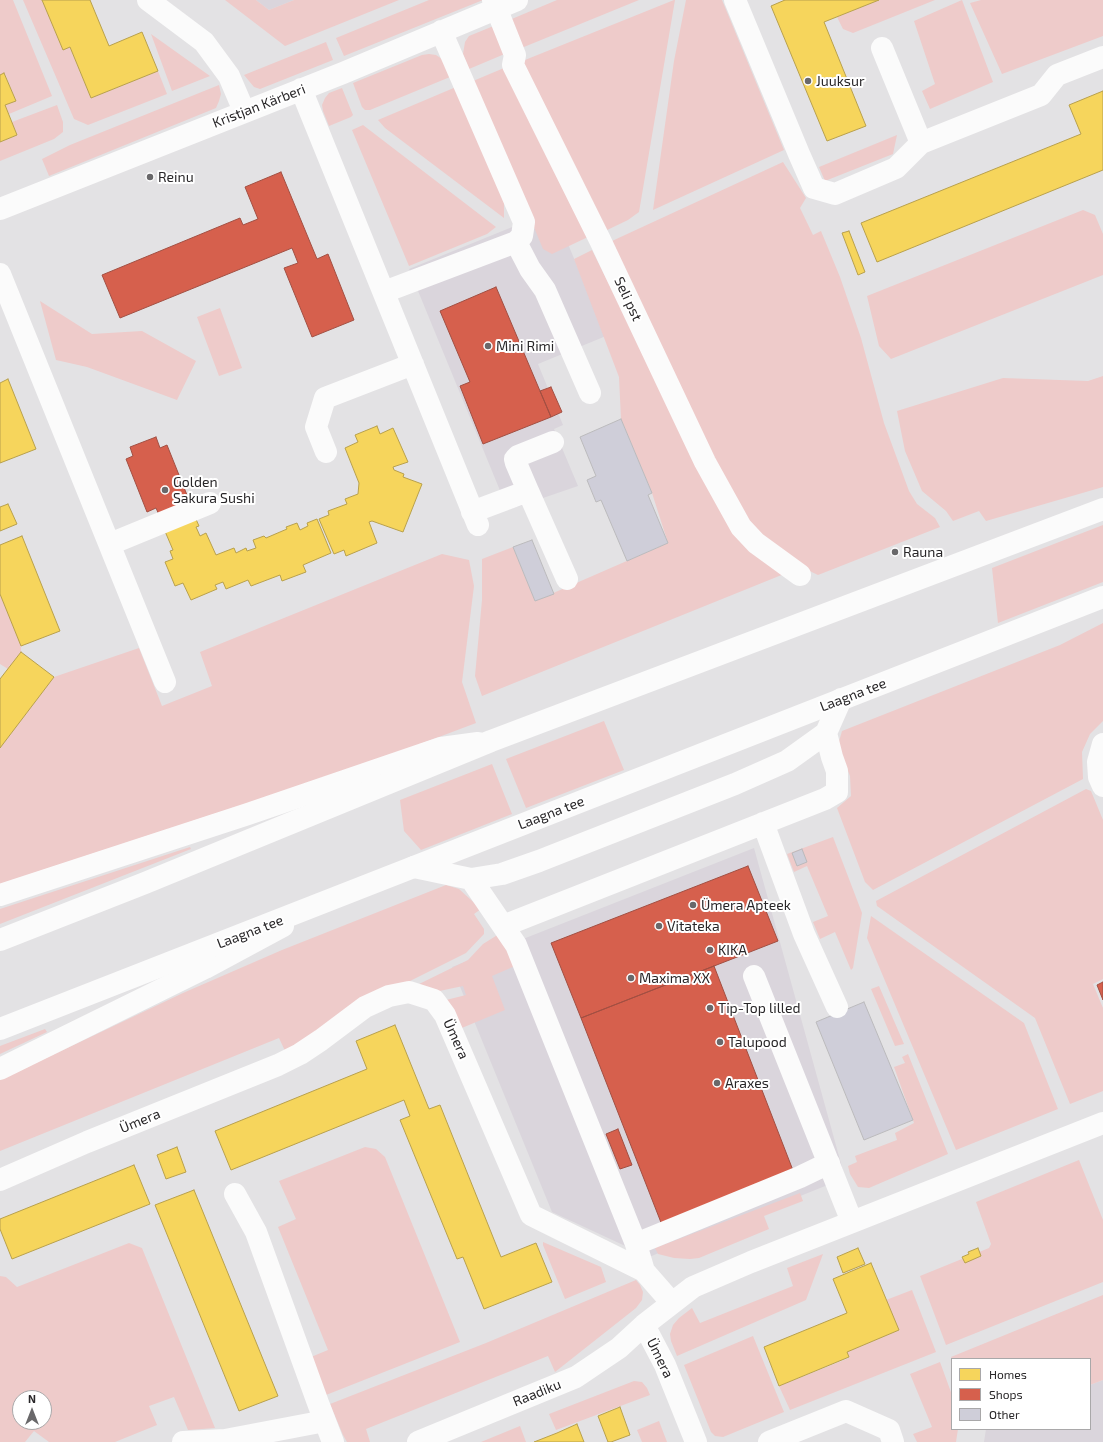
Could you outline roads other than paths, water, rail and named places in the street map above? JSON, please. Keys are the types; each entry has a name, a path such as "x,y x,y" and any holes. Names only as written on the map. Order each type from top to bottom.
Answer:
{"street":[{"path":"148,0 204,42 229,76 244,111"},
{"name":"Kristjan Kärberi","path":"0,210 244,111 301,90 441,31 494,4 517,0"},
{"path":"735,0 814,188 834,194 896,168 921,143 1042,95 1057,76 1103,57"},
{"name":"Seli pst","path":"494,4 515,55 513,65 600,240 705,462 741,528 756,543 800,575"},
{"path":"384,292 516,242 522,236 524,222 441,31"},
{"path":"882,48 921,143"},
{"path":"301,90 475,518 528,491"},
{"path":"516,242 530,270 545,290 590,393"},
{"path":"0,274 165,682"},
{"path":"326,452 316,427 326,398 413,364"},
{"path":"553,442 518,456 515,459 567,579"},
{"path":"110,544 210,503"},
{"path":"0,940 145,883 491,741 1103,509"},
{"name":"Laagna tee","path":"0,1029 1103,597"},
{"path":"414,867 471,879 502,874 539,861 735,784 787,761 826,733 841,699"},
{"path":"503,926 825,799 837,792 837,771 826,733"},
{"path":"0,895 248,814 441,748 491,741"},
{"path":"1103,744 1098,762 1099,777 1103,786"},
{"path":"763,823 804,934 837,1007"},
{"path":"471,879 516,945 530,976 636,1244 644,1270"},
{"path":"0,1069 205,968 334,898"},
{"path":"754,976 852,1222"},
{"name":"Ümera","path":"0,1180 87,1142 278,1065 300,1054 365,1007 389,996 409,992 434,1000 446,1015 530,1215 644,1270 672,1303 644,1325 665,1365 696,1442"},
{"path":"672,1303 693,1288 751,1262 1103,1123"},
{"path":"636,1244 800,1177 829,1163"},
{"path":"235,1194 256,1232 333,1442"},
{"name":"Raadiku","path":"418,1442 576,1377 619,1348 644,1325"},
{"path":"769,1442 846,1411 888,1430 893,1442"},
{"path":"183,1442 225,1440 325,1421"}],"place":[{"name":"Juuksur","path":"808,81"},
{"name":"Reinu","path":"150,177"},
{"name":"Mini Rimi","path":"488,346"},
{"name":"Golden Sakura Sushi","path":"165,490"},
{"name":"Rauna","path":"895,552"},
{"name":"Ümera Apteek","path":"693,905"},
{"name":"Vitateka","path":"659,926"},
{"name":"KIKA","path":"710,950"},
{"name":"Maxima XX","path":"631,978"},
{"name":"Tip-Top lilled","path":"710,1008"},
{"name":"Talupood","path":"720,1042"},
{"name":"Araxes","path":"717,1083"}]}
